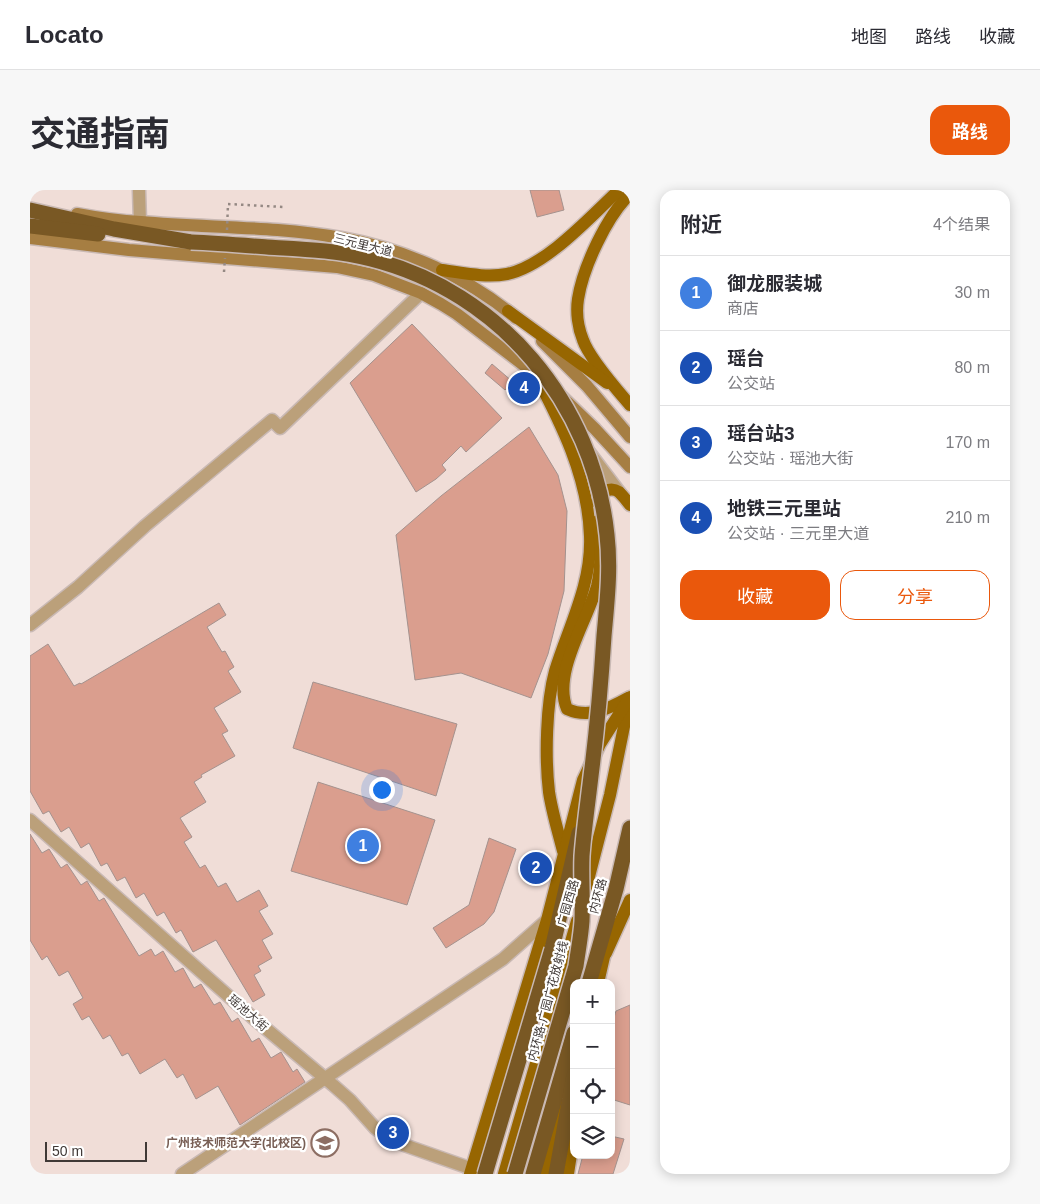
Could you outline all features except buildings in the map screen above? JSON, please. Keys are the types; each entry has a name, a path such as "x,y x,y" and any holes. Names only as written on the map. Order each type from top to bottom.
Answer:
{"highway":[{"path":"30,208 114,229 191,242"},
{"path":"30,226 100,235 330,251 372,259 412,272 454,293 490,319 525,351 543,373 573,417 593,465 608,538 608,585 596,741 592,772 568,886 552,949 478,1173"},
{"name":"内环路-广园广花放射线","path":"515,1174 576,966 582,919 582,856 592,772"},
{"name":"内环路","path":"592,979 630,828"},
{"path":"533,1174 570,1047"},
{"path":"556,1174 570,1095"}],"main road":[{"path":"442,270 489,276 508,274 528,267 575,232 619,190"},
{"path":"630,194 609,220 589,265 578,299 578,317 583,341 597,364 630,405"},
{"name":"三元里大道","path":"30,208 140,222 263,229 342,238 376,246 442,270 508,311 567,364 630,437"},
{"path":"30,238 138,251 337,267 374,275 421,293 457,314 534,372 583,417 630,467"},
{"path":"508,311 619,392"},
{"path":"534,372 562,426 570,446 586,502 590,535 587,577 555,672 549,707 547,765 549,791 564,853"},
{"path":"630,505 615,490 605,490 600,494 596,504 601,554 597,584 565,672 562,692 567,709 584,714 609,709 630,696"},
{"path":"478,1173 506,1057 547,920 583,780 608,730 630,696"},
{"name":"广园西路","path":"504,1174 552,1010 603,824 630,696"},
{"path":"605,955 630,843"},
{"path":"593,979 630,900"},
{"path":"552,1010 570,1011"},
{"path":"506,1057 513,1142"},
{"path":"544,1174 570,1086"},
{"path":"568,1174 570,1159"}],"street":[{"path":"139,190 140,222"},
{"path":"30,625 78,588 145,526 272,420 280,428 421,293"},
{"path":"534,372 572,429 620,493"},
{"name":"瑶池大街","path":"30,820 212,982 350,1100 375,1128 404,1145 478,1173"},
{"path":"182,1174 326,1080 503,959 547,920"}],"path":[{"path":"228,204 283,207"}],"place":[{"name":"地铁三元里站","path":"524,388"},
{"name":"御龙服装城","path":"363,846"},
{"name":"瑶台","path":"536,868"},
{"name":"瑶台站3","path":"393,1133"},
{"name":"广州技术师范大学(北校区)","path":"325,1143"}]}
